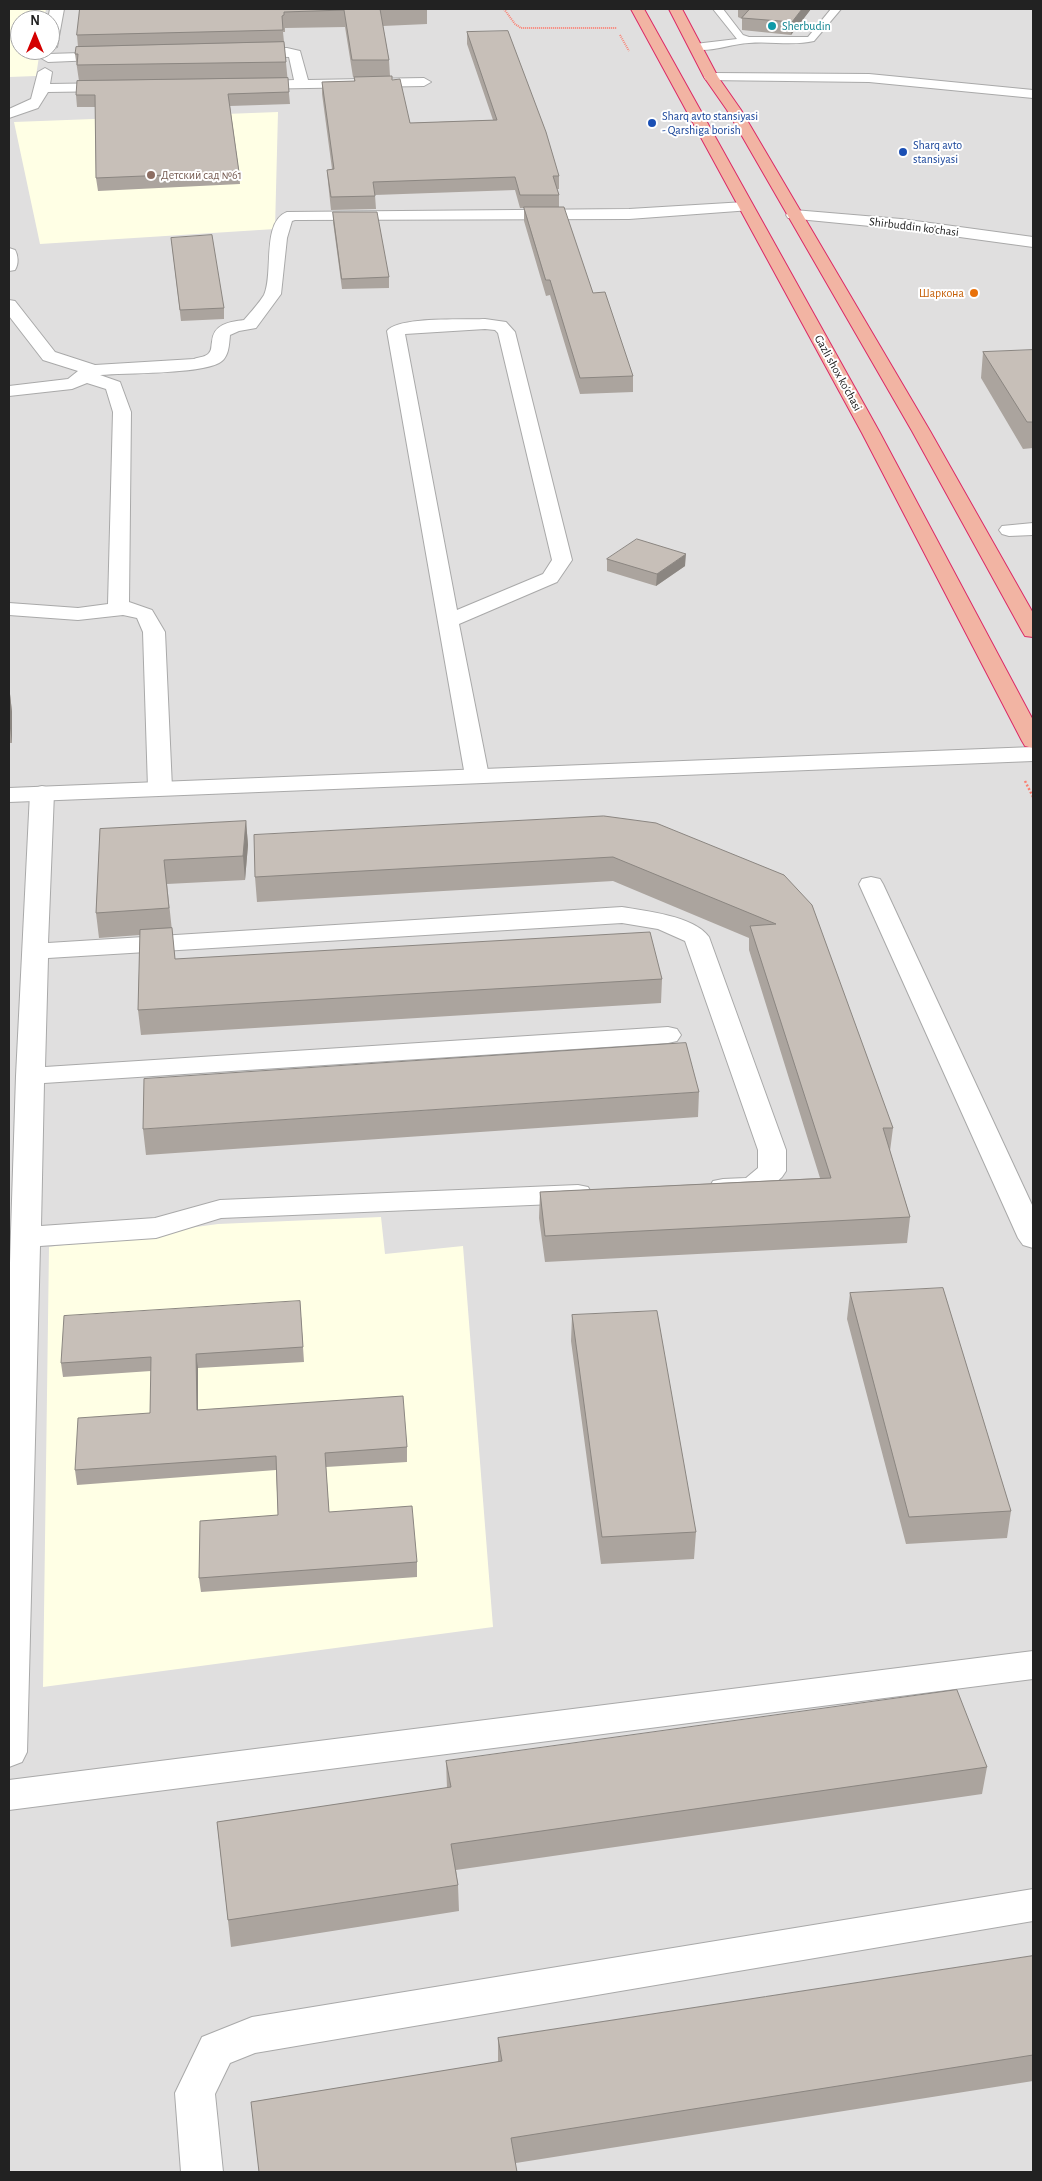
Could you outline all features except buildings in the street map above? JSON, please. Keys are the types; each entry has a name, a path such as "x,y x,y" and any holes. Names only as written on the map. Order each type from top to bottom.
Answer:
{"highway":[{"name":"Gazli shox ko'chasi","path":"637,9 871,433 1033,741"},
{"path":"675,9 711,77 734,110 794,216 921,431 1033,631"}],"street":[{"path":"232,53 287,52 295,54 302,84"},
{"path":"60,53 126,56"},
{"path":"9,114 31,107 40,99 47,60"},
{"path":"711,77 869,78 1033,94"},
{"path":"235,85 424,82"},
{"path":"42,88 129,87"},
{"path":"9,391 72,384 80,381 89,372 194,364 214,359 220,351 221,333 235,326 250,324 273,294 279,238 285,218 293,215 628,214 745,207"},
{"name":"Shirbuddin ko'chasi","path":"794,216 901,224 1033,242"},
{"path":"9,253 9,266"},
{"path":"9,304 50,356 89,372 114,386 122,412 118,603 123,609"},
{"path":"448,621 550,578 562,560 506,332 500,326 485,324 407,328 396,331 396,338 448,621 477,776"},
{"path":"1009,530 1033,529"},
{"path":"9,609 78,614 123,609 145,614 154,632 160,788"},
{"path":"9,795 1033,754"},
{"path":"9,1752 34,951 42,793"},
{"path":"871,884 1033,1238"},
{"path":"34,951 622,915 665,922 696,937 772,1150 772,1171 753,1187 694,1189"},
{"path":"30,1076 668,1036"},
{"path":"25,1237 156,1228 220,1209 605,1193"},
{"path":"9,1795 1033,1665"},
{"path":"202,2172 195,2092 216,2050 252,2035 1033,1905"}],"lane":[{"path":"718,9 740,37 748,40"},
{"path":"695,47 725,45 748,40 806,41 811,38 836,9"}],"path":[{"path":"504,9 515,24 521,28 617,28"}],"shaded area":[{"path":"9,9 1033,9 1033,2172 9,2172"},
{"path":"9,9 46,9 10,10 10,60 38,60 36,76 9,77"},
{"name":"Детский сад №61","path":"278,112 275,229 40,244 14,122"},
{"path":"381,1217 385,1254 463,1246 493,1627 43,1687 49,1247 218,1224"}],"place":[{"name":"Sherbudin","path":"772,26"},
{"name":"Sharq avto stansiyasi - Qarshiga borish","path":"652,123"},
{"name":"Sharq avto stansiyasi","path":"903,152"},
{"name":"Детский сад №61","path":"151,175"},
{"name":"Шаркона","path":"974,293"}]}
